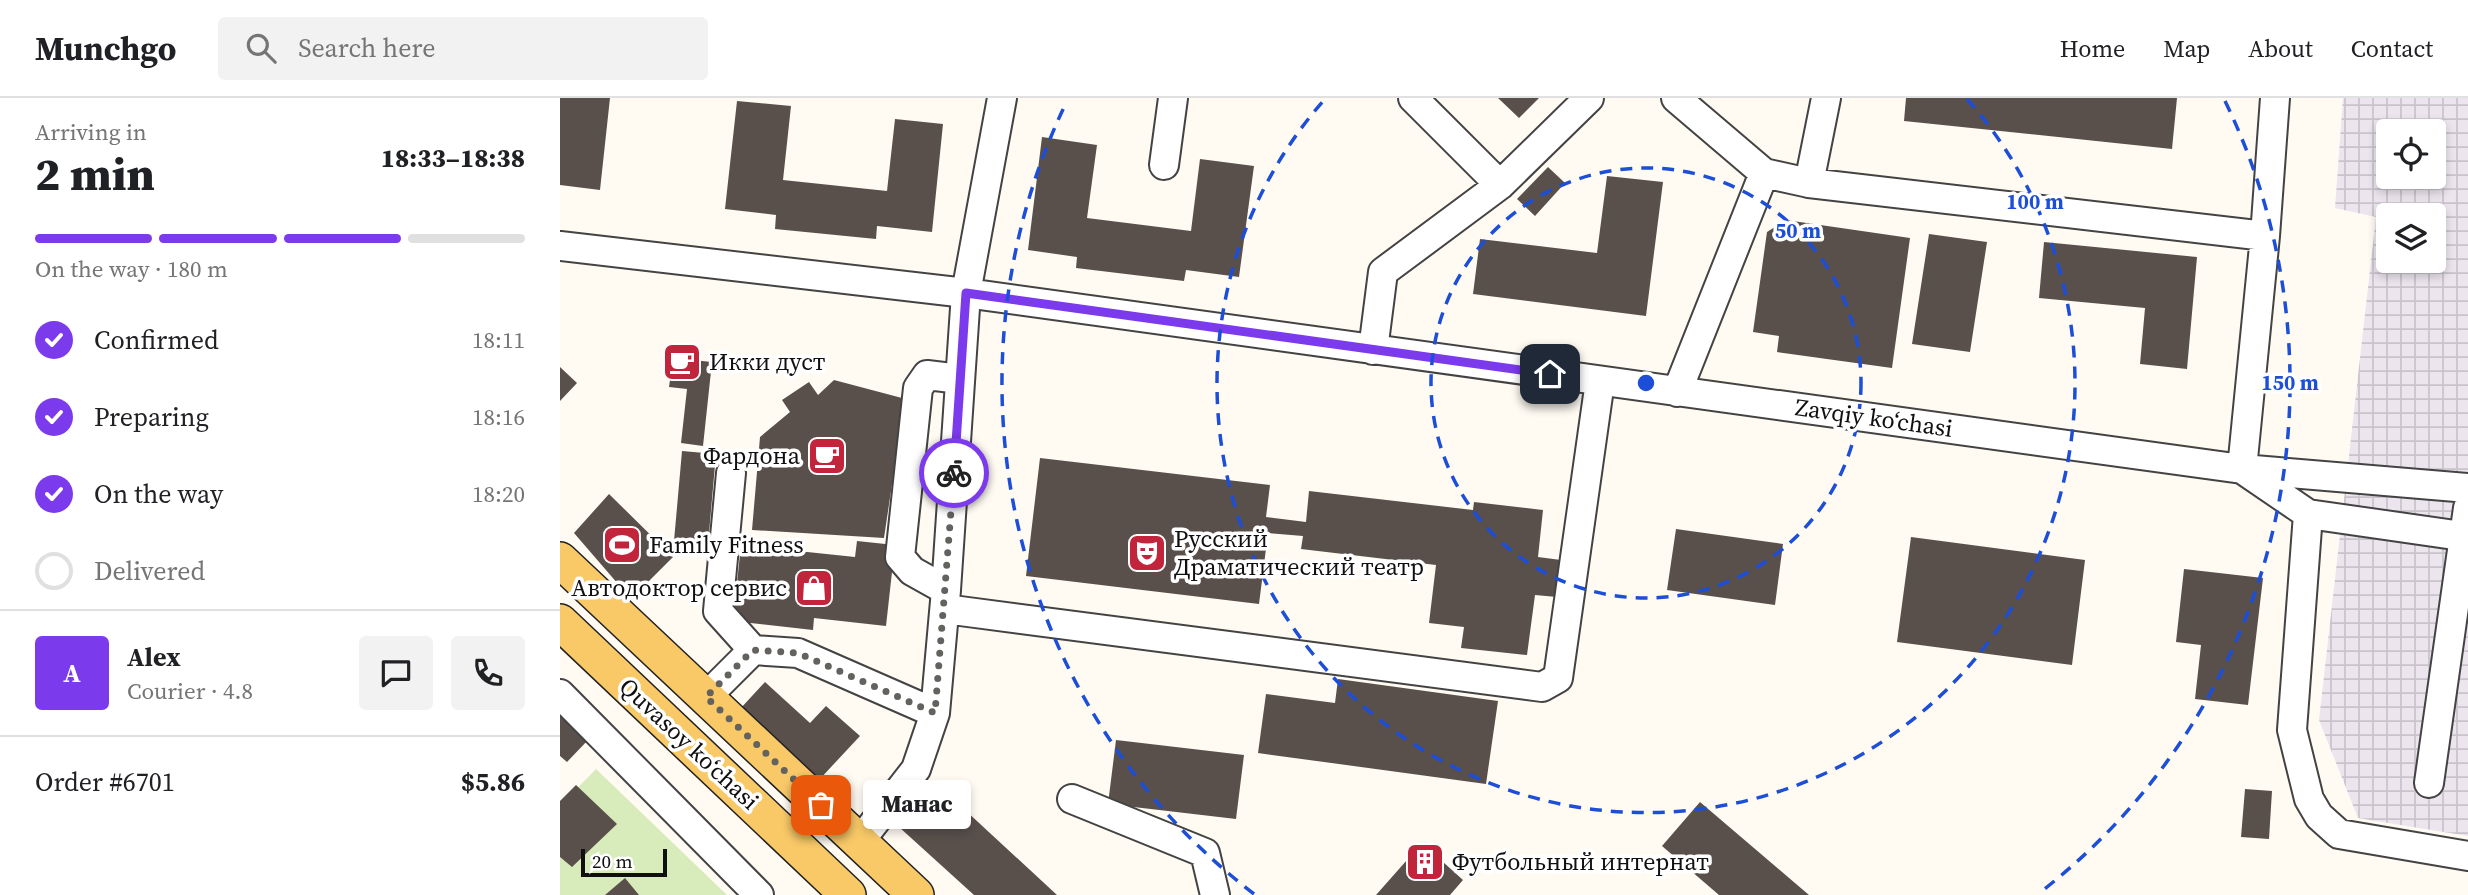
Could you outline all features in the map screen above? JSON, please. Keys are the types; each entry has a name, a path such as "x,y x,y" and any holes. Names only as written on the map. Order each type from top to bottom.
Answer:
{"main road":[{"name":"Quvasoy koʻchasi","path":"560,560 916,895"},
{"name":"Quvasoy koʻchasi","path":"560,622 848,895"}],"street":[{"path":"860,841 916,769 935,713 966,293 1002,98"},
{"path":"1164,165 1173,98"},
{"path":"1413,98 1500,185"},
{"path":"1373,350 1383,272 1500,185 1589,98"},
{"path":"1676,98 1765,173 1809,183 2265,236"},
{"path":"1809,183 1826,98"},
{"path":"2275,98 2265,236 2242,469 2468,488"},
{"path":"1677,391 1765,173"},
{"name":"Zavqiy koʻchasi","path":"560,246 966,293 2242,469 2308,514"},
{"path":"960,379 927,375 918,388 900,557 945,599 1542,687 1559,678 1600,381"},
{"path":"731,472 719,611 753,650 798,653 935,713"},
{"path":"2429,783 2467,537 2468,508"},
{"path":"2467,537 2308,514 2292,730 2309,799 2319,816 2339,834 2468,856"},
{"path":"706,697 753,650"},
{"path":"560,694 759,895"},
{"path":"1072,799 1205,853 1215,895"}],"shaded area":[{"path":"2343,98 2468,98 2468,836 2358,818 2319,720 2376,217 2335,208"}],"green space":[{"path":"596,769 727,895 560,895 560,806"}],"building":[{"path":"560,98 610,98 600,190 560,185"},
{"path":"1498,98 1539,98 1519,118"},
{"path":"1906,98 2177,98 2172,149 1904,121"},
{"path":"737,101 791,106 783,180 887,191 895,119 943,124 932,232 877,226 876,239 775,229 776,215 725,209"},
{"path":"1042,137 1097,145 1087,218 1191,231 1200,159 1254,166 1239,277 1186,270 1184,281 1076,268 1077,257 1028,250"},
{"path":"1548,167 1565,183 1535,216 1517,199"},
{"path":"1607,176 1663,182 1646,316 1473,294 1480,239 1597,253"},
{"path":"1786,220 1910,238 1892,368 1777,352 1779,336 1753,332 1767,232"},
{"path":"1929,234 1987,242 1970,352 1912,344"},
{"path":"2044,242 2197,257 2187,369 2140,364 2145,308 2039,298"},
{"path":"673,358 712,362 703,446 681,443 687,389 669,387"},
{"path":"560,367 577,383 560,401"},
{"name":"Фардона","path":"834,380 902,398 884,538 752,530 760,437 790,412 782,400 809,382 818,395"},
{"path":"682,451 716,454 708,544 674,541"},
{"name":"Русский Драматический театр","path":"1040,458 1270,485 1266,517 1306,522 1309,491 1473,510 1474,502 1543,510 1538,557 1561,560 1557,597 1535,595 1527,655 1461,648 1464,627 1429,623 1436,565 1301,549 1303,536 1268,533 1259,604 1026,576"},
{"name":"Family Fitness","path":"609,494 673,557 631,599 574,533"},
{"path":"1676,529 1783,544 1775,605 1667,590"},
{"path":"1911,537 2085,560 2072,665 1897,642"},
{"name":"Автодоктор сервис","path":"857,541 895,545 886,626 814,618 813,630 733,621 741,545 855,557"},
{"path":"2184,569 2263,578 2248,705 2195,699 2201,645 2176,642"},
{"path":"1338,679 1498,701 1486,784 1258,753 1266,694 1335,703"},
{"path":"765,682 810,723 826,706 860,736 818,781 740,709"},
{"path":"560,711 589,739 567,762 560,756"},
{"path":"1116,740 1244,755 1236,819 1108,804"},
{"path":"576,785 617,824 572,867 560,857 560,801"},
{"path":"938,785 1057,895 974,895 899,827"},
{"path":"2245,789 2272,791 2269,839 2241,837"},
{"path":"1700,802 1809,895 1719,895 1662,846"},
{"name":"Футбольный интернат","path":"1422,843 1463,880 1450,895 1376,895"},
{"path":"625,878 639,895 605,895"}],"way so far":[{"path":"821,805 706,697 753,650 798,653 935,713 954,473"}],"place":[{"name":"Икки дуст","path":"682,362"},
{"name":"Фардона","path":"827,456"},
{"name":"Family Fitness","path":"622,545"},
{"name":"Русский Драматический театр","path":"1147,553"},
{"name":"Автодоктор сервис","path":"814,588"},
{"name":"Манас","path":"821,805"},
{"name":"Футбольный интернат","path":"1425,862"}],"route":[{"path":"954,473 966,293 1550,374"}]}
